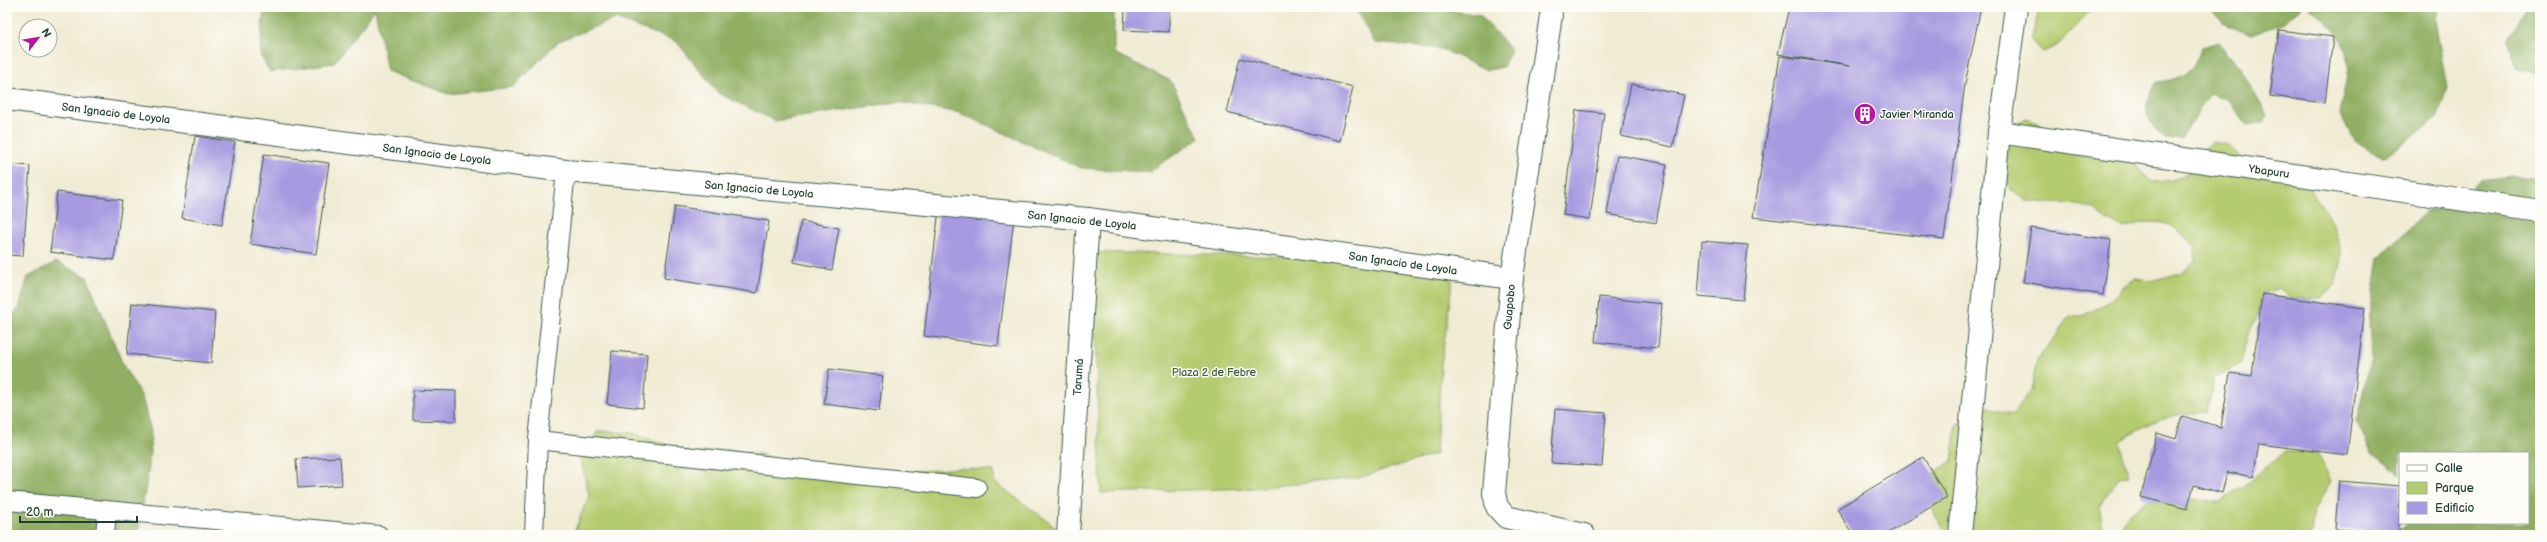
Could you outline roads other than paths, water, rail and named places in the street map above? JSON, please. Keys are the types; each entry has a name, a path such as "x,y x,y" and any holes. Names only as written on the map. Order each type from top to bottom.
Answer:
{"street":[{"path":"1960,535 1999,132 2016,7"},
{"name":"Guapobo","path":"1551,15 1512,278 1494,493 1497,507 1506,517 1584,535"},
{"name":"San Ignacio de Loyola","path":"7,99 566,171 1088,219 1512,278"},
{"name":"Ybapuru","path":"1999,132 2540,210"},
{"name":"Tarumá","path":"1068,535 1088,219"}],"lane":[{"path":"534,535 538,440 566,171"},
{"path":"538,440 977,488"},
{"path":"7,501 379,535"},
{"path":"105,535 107,511"}],"place":[{"name":"Javier Miranda","path":"1865,114"}],"park label":[{"name":"Plaza 2 de Febre","path":"1214,372"}]}
